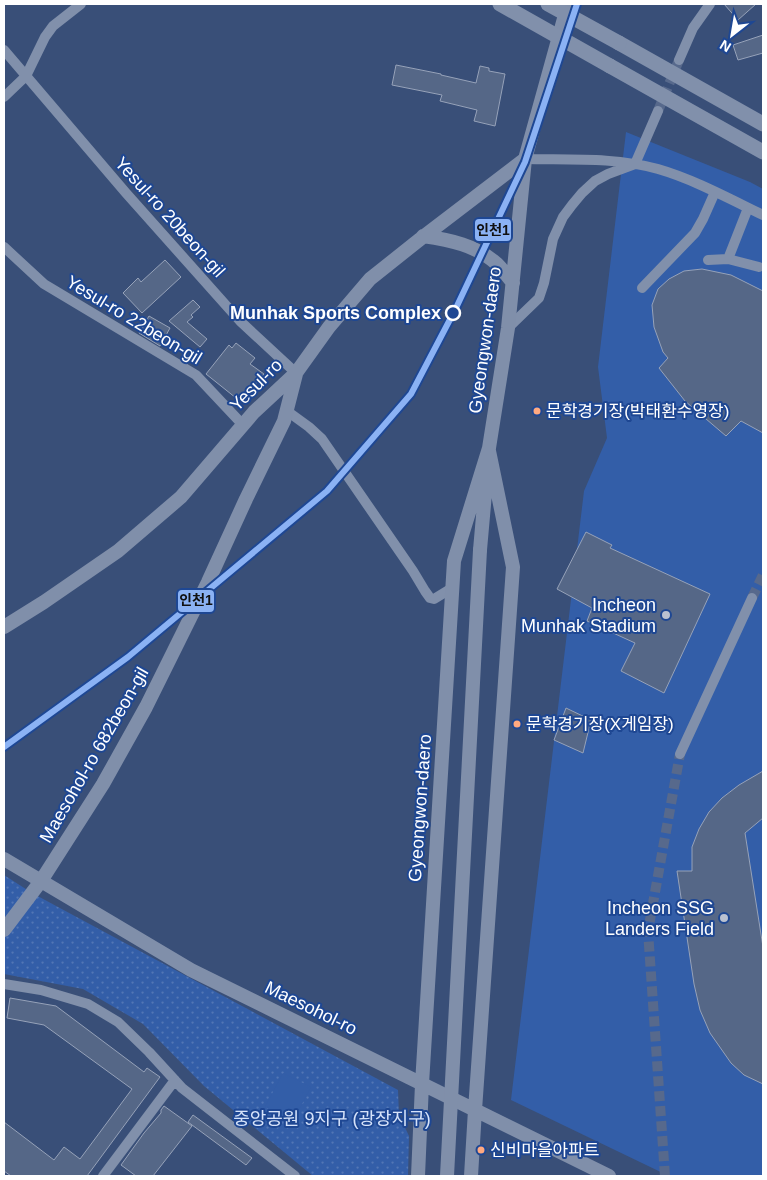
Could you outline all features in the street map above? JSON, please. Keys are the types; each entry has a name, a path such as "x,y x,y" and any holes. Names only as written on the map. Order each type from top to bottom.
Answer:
{"highway":[{"path":"500,4 763,152"},
{"path":"548,4 763,124"}],"main road":[{"name":"Gyeongwon-daero","path":"447,1176 480,550 489,448 508,328 525,159 568,4"},
{"name":"Yesul-ro","path":"4,626 44,602 118,552 180,497 254,412 296,373 329,327 370,279 423,236 525,159"},
{"path":"423,236 461,243 478,251 497,264 513,283"},
{"name":"Maesohol-ro 682beon-gil","path":"4,930 41,881 103,784 146,707 208,582 284,421 296,373"},
{"name":"Gyeongwon-daero","path":"418,1176 454,561 489,448"},
{"name":"Gyeongwon-daero","path":"471,1176 513,567 489,448"},
{"name":"Maesohol-ro","path":"4,859 191,970 609,1176"}],"street":[{"path":"4,97 26,76 45,37 53,26 81,4"},
{"path":"679,60 693,28 710,4"},
{"name":"Yesul-ro 20beon-gil","path":"4,50 126,193 240,321 296,373"},
{"path":"508,328 539,298 553,239 563,217 582,193 594,182 608,174 635,164 658,110"},
{"path":"525,159 595,160 635,164 658,169 693,182 763,215"},
{"path":"642,288 695,234 715,192"},
{"path":"728,259 748,208"},
{"name":"Yesul-ro 22beon-gil","path":"4,247 44,284 196,375 243,425"},
{"path":"708,260 728,259 759,267"},
{"path":"287,411 322,439 430,598 437,598 452,588"},
{"path":"680,754 752,598"},
{"path":"4,984 41,990 88,1004 118,1022 182,1088 295,1176"},
{"path":"103,1176 175,1080"}],"green space":[{"name":"Incheon Munhak Stadium","path":"626,132 763,189 763,1176 669,1176 511,1100 584,491 607,438 598,367"},
{"name":"중앙공원 9지구 (광장지구)","path":"4,875 32,893 398,1090 399,1115 409,1136 408,1176 313,1176 204,1086 143,1024 83,989 4,974"},
{"path":"283,1073 311,1087 293,1121 265,1107"}],"building":[{"path":"724,4 756,4 738,20"},
{"path":"763,35 763,53 738,60 733,45"},
{"path":"396,65 476,83 480,66 489,68 489,71 505,74 495,126 474,121 477,110 440,101 442,95 392,85"},
{"path":"165,260 181,277 142,313 123,293 138,278 141,282"},
{"path":"702,269 731,275 763,291 763,433 741,421 726,436 685,401 659,368 668,358 663,352 654,327 652,305 658,289 669,279 684,271"},
{"path":"193,300 200,307 191,315 193,317 187,322 207,339 200,347 169,321"},
{"path":"149,316 170,328 160,346 139,333"},
{"path":"236,343 255,358 250,364 264,374 241,402 206,374 229,345 232,348"},
{"path":"586,532 612,545 610,548 710,594 664,693 621,671 635,643 587,621 592,608 557,589"},
{"path":"566,708 591,720 583,753 554,740"},
{"name":"Incheon SSG Landers Field","path":"763,771 763,818 745,833 763,947 763,1084 744,1075 731,1063 710,1033 700,1010 694,984 677,871 692,871 692,847 699,829 709,812 722,798 739,785"},
{"path":"10,998 56,1006 144,1072 147,1068 160,1077 87,1176 11,1176 4,1171 4,1122 54,1160 64,1147 80,1159 132,1089 44,1025 7,1018"},
{"path":"164,1106 192,1126 153,1176 136,1176 121,1165 161,1113"},
{"path":"193,1115 252,1158 246,1165 188,1122"}],"tunnel":[{"path":"658,111 679,60"},
{"path":"752,598 763,575"},
{"path":"665,1176 648,931 680,754"}],"transit line":[{"name":"인천1","path":"4,747 128,657 327,491 411,394 456,308 525,162 577,4"}],"place":[{"name":"Munhak Sports Complex","path":"453,313"},
{"name":"문학경기장(박태환수영장)","path":"537,411"},
{"name":"Incheon Munhak Stadium","path":"666,615"},
{"name":"문학경기장(X게임장)","path":"517,724"},
{"name":"Incheon SSG Landers Field","path":"724,918"},
{"name":"신비마을아파트","path":"481,1150"}]}
